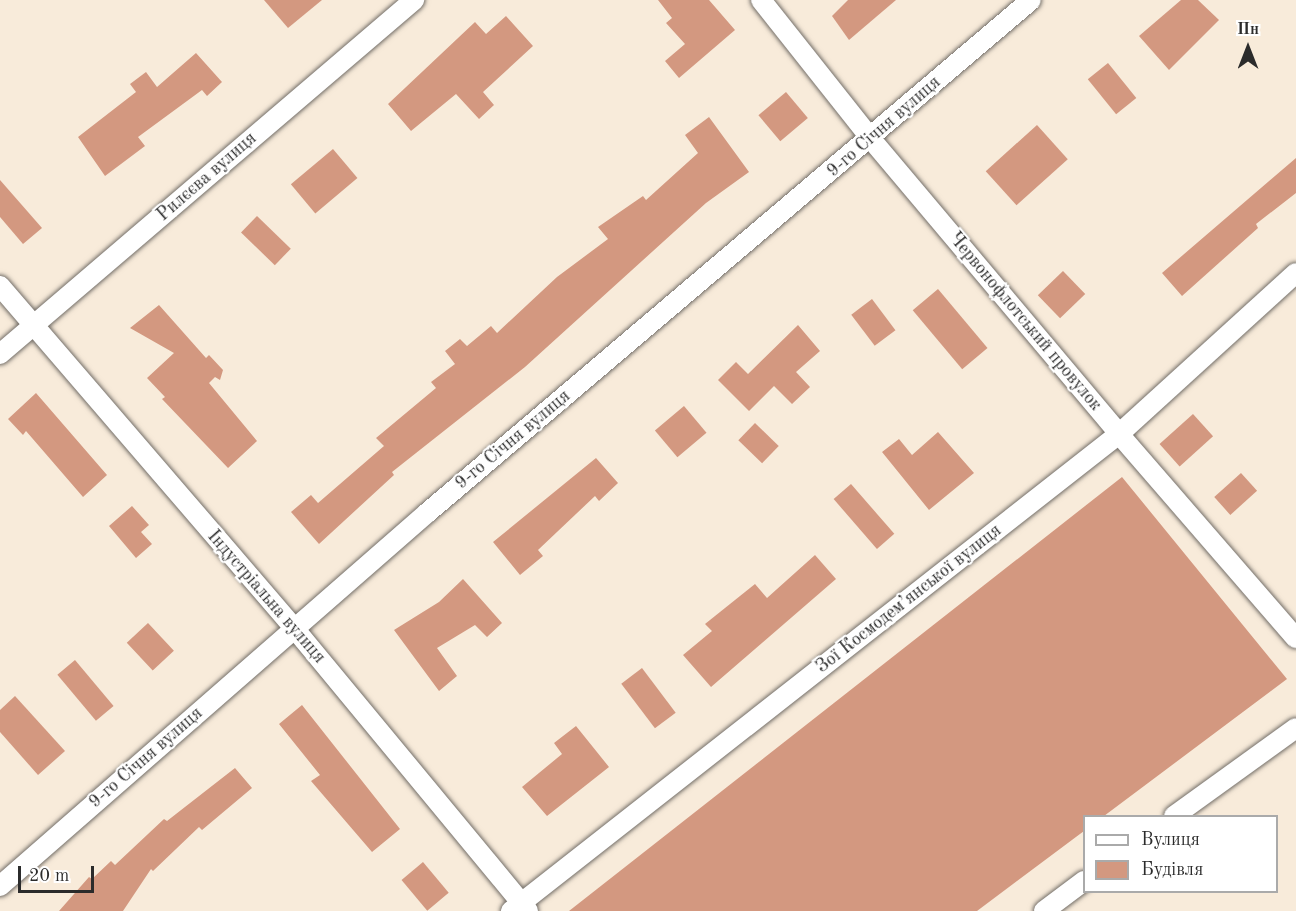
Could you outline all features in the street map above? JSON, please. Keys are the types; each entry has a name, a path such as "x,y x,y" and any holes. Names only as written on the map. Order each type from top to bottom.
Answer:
{"street":[{"name":"Рилєєва вулиця","path":"0,354 414,0"},
{"name":"Червонофлотський провулок","path":"761,0 871,139 1119,434 1296,638"},
{"name":"9-го Січня вулиця","path":"0,886 294,628 871,139 1031,0"},
{"name":"Зої Космодем’янської вулиця","path":"520,908 1119,434 1296,273"},
{"name":"Індустріальна вулиця","path":"0,286 32,327 294,628 520,908"},
{"path":"1175,815 1296,728"},
{"path":"1044,911 1083,882"}],"building":[{"path":"264,0 322,0 288,28"},
{"path":"658,0 709,0 735,30 679,78 665,61 685,44 666,23 672,18"},
{"path":"848,0 896,0 849,40 832,16"},
{"path":"1181,0 1198,0 1219,20 1169,70 1139,36"},
{"path":"506,16 533,46 483,92 494,105 479,119 456,94 411,131 388,104 475,22 486,34"},
{"path":"196,53 222,82 207,96 202,90 138,137 145,146 105,176 78,137 136,92 130,84 146,72 157,87"},
{"path":"1108,63 1136,98 1116,114 1088,79"},
{"path":"786,92 808,118 780,141 758,115"},
{"path":"709,117 749,172 706,203 525,367 392,472 394,475 319,544 291,512 311,495 318,503 384,446 376,438 436,388 431,382 455,364 445,351 460,339 467,346 491,326 497,333 557,277 608,239 598,227 643,196 646,200 698,153 685,135"},
{"path":"1037,125 1068,159 1017,205 986,171"},
{"path":"333,149 357,178 315,213 291,184"},
{"path":"1296,158 1296,193 1256,224 1258,228 1182,296 1162,273"},
{"path":"0,180 42,228 23,244 0,217"},
{"path":"257,216 291,249 275,265 241,233"},
{"path":"1063,271 1085,294 1060,318 1038,295"},
{"path":"938,289 987,348 962,369 913,310"},
{"path":"872,299 895,330 875,346 851,315"},
{"path":"159,305 206,358 209,355 223,370 220,380 215,377 209,383 257,441 228,468 162,399 165,397 147,378 174,353 130,328"},
{"path":"798,325 820,351 796,372 810,387 792,404 774,386 749,411 718,380 736,362 748,374"},
{"path":"36,393 107,475 83,497 26,431 23,435 8,419"},
{"path":"684,406 706,433 677,457 655,430"},
{"path":"1193,414 1213,436 1180,466 1160,444"},
{"path":"755,423 779,446 762,463 738,440"},
{"path":"938,432 974,473 929,510 882,452 899,439 912,455"},
{"path":"596,458 618,483 599,501 595,496 538,550 543,556 520,575 493,542"},
{"path":"1241,473 1257,491 1230,515 1214,497"},
{"path":"1122,477 1287,679 1105,815 1083,815 1083,832 977,911 569,911"},
{"path":"851,484 894,534 877,549 834,499"},
{"path":"132,506 149,525 141,532 152,544 136,558 109,526"},
{"path":"815,555 836,579 711,687 683,655 712,631 705,624 755,584 767,598"},
{"path":"463,579 502,623 487,637 475,625 437,648 457,676 439,691 394,630 439,602"},
{"path":"148,623 174,651 153,671 127,643"},
{"path":"75,660 114,706 96,721 57,675"},
{"path":"642,668 676,713 655,728 621,684"},
{"path":"15,696 65,751 38,775 0,732 0,710"},
{"path":"302,705 400,829 372,852 311,781 320,775 279,724"},
{"path":"576,726 609,767 547,816 522,787 562,754 554,743"},
{"path":"235,768 252,788 202,830 199,827 153,871 151,869 123,911 59,911 89,877 92,879 111,861 115,865 164,819 167,821"},
{"path":"423,862 449,893 427,911 402,880"}]}
